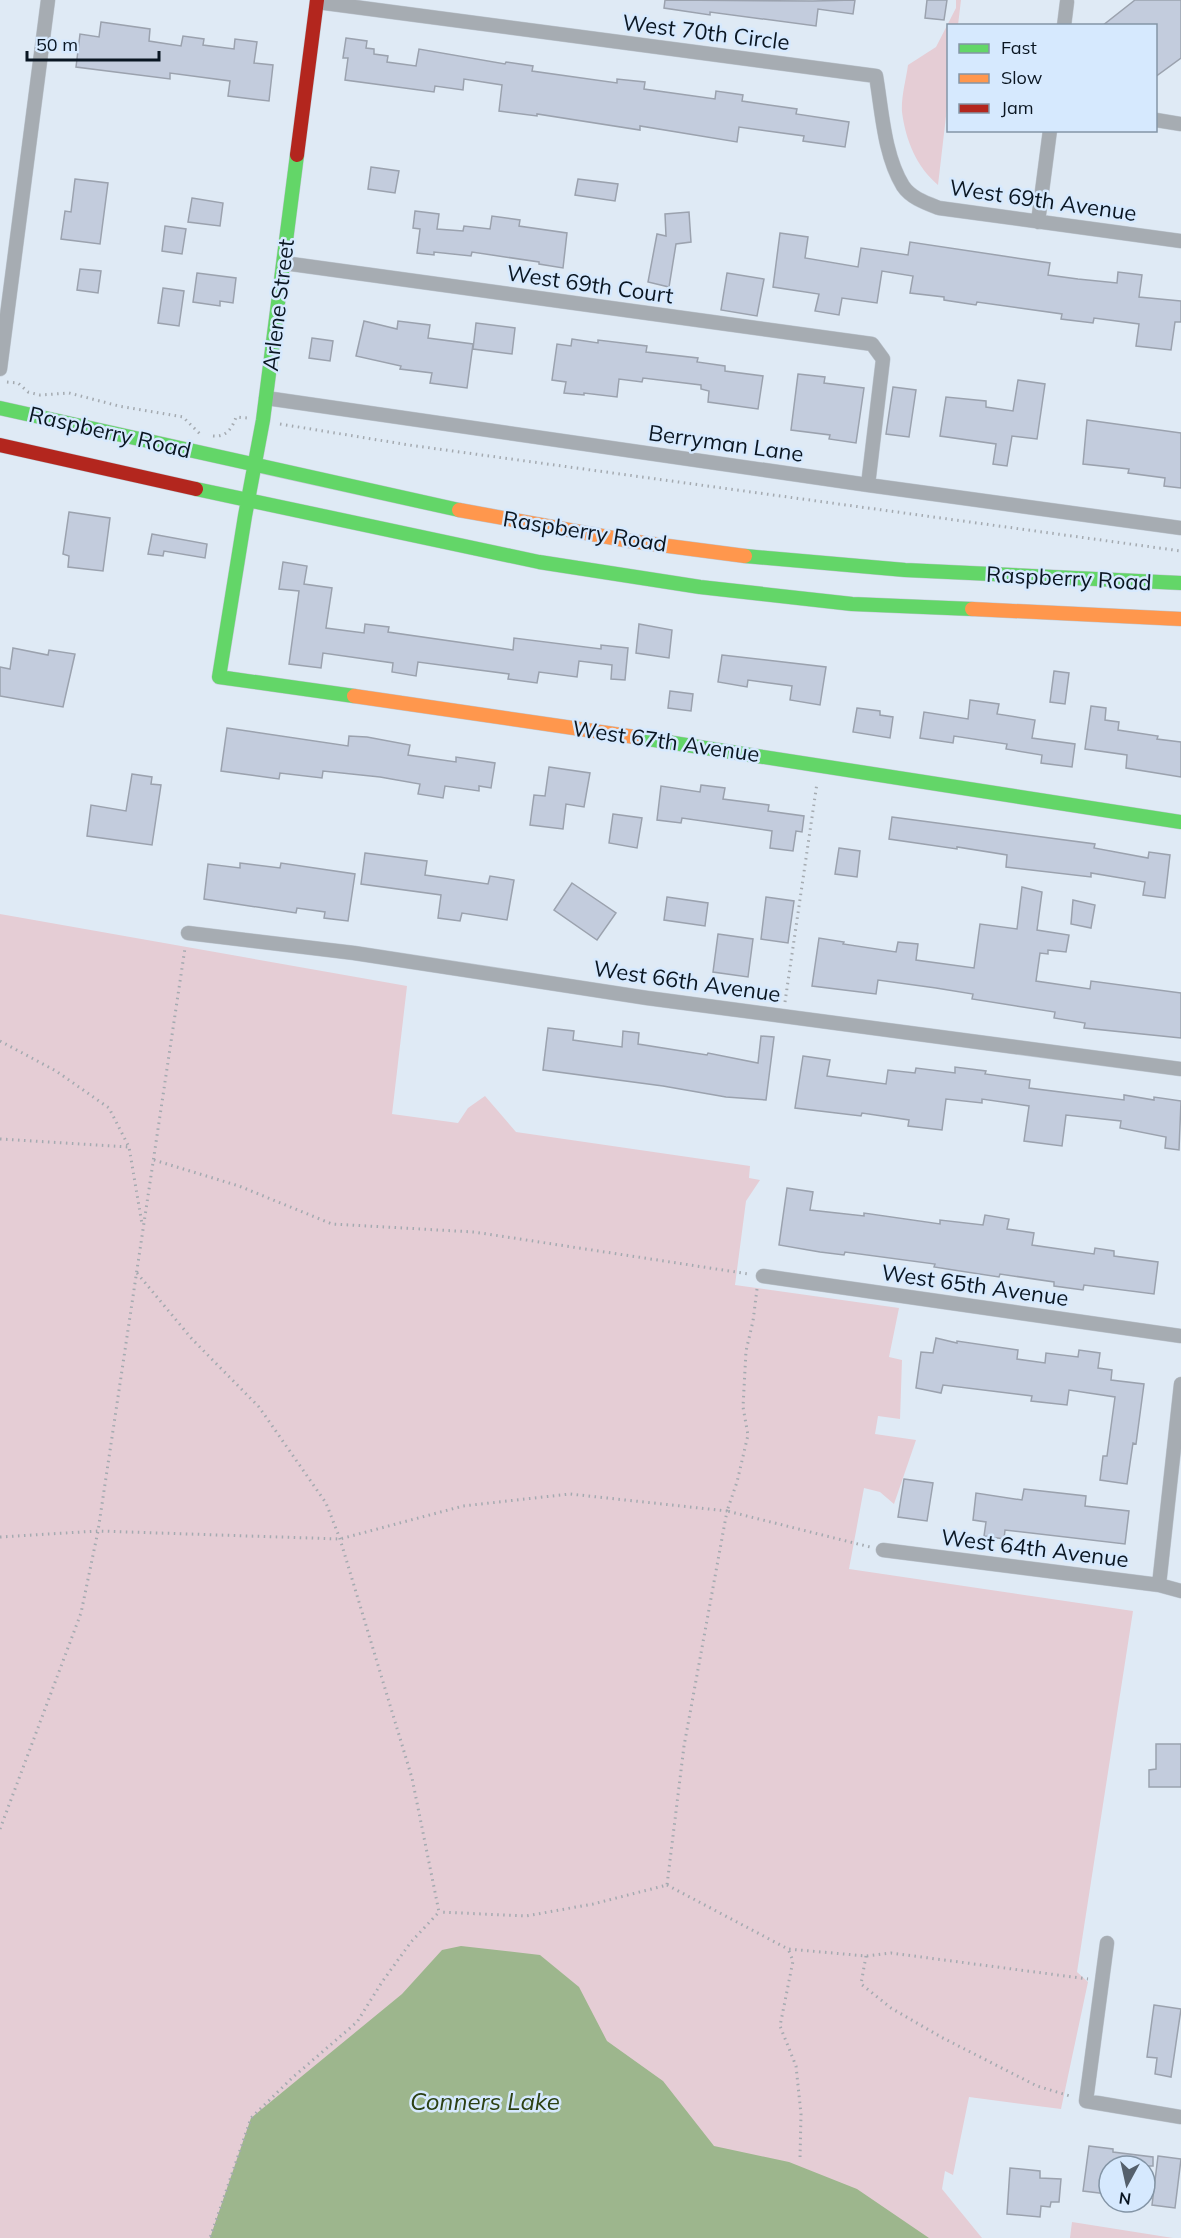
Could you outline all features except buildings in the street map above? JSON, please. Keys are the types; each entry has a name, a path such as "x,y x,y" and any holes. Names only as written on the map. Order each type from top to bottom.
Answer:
{"main road":[{"name":"Arlene Street","path":"231,608 253,464 263,420 317,1"},
{"name":"Raspberry Road","path":"0,408 430,505 631,541 797,561 922,571 1181,583"},
{"name":"Raspberry Road","path":"0,445 247,501 539,562 700,586 852,604 1181,619"},
{"name":"West 67th Avenue","path":"231,608 219,677 673,741 1181,822"}],"street":[{"path":"0,369 48,0"},
{"name":"West 70th Circle","path":"317,1 876,76 885,133 892,159 904,187"},
{"path":"1064,24 1067,2"},
{"path":"1157,120 1181,124"},
{"path":"1038,222 1050,132"},
{"name":"West 69th Avenue","path":"904,187 918,200 939,208 1181,241"},
{"name":"West 69th Court","path":"284,263 872,344 883,358 868,485"},
{"name":"Berryman Lane","path":"266,398 1181,528"},
{"name":"West 66th Avenue","path":"188,933 354,953 647,998 1181,1069"},
{"name":"West 65th Avenue","path":"763,1276 1181,1336"},
{"path":"1159,1585 1181,1384"},
{"name":"West 64th Avenue","path":"883,1550 1159,1585 1181,1591"},
{"path":"1107,1942 1086,2101 1181,2117"}],"path":[{"path":"0,381 18,383 28,392 40,395 69,393 119,406 183,417 201,435"},
{"path":"210,436 227,433 236,417 263,420 409,445 1181,551"},
{"path":"783,1016 820,765"},
{"path":"0,1829 81,1613 98,1531 188,933"},
{"path":"0,1041 56,1071 109,1108 129,1147 143,1229"},
{"path":"0,1139 129,1147"},
{"path":"153,1160 239,1186 332,1224 474,1232 763,1276 757,1285 753,1321 746,1351 746,1388 743,1407 748,1435 737,1482 727,1511 684,1746 667,1886"},
{"path":"137,1273 192,1339 259,1407 326,1503 340,1539 412,1778 439,1912"},
{"path":"0,1537 98,1531 340,1539 463,1506 570,1494 727,1511 883,1550"},
{"path":"439,1912 526,1916 592,1904 667,1886 788,1949 866,1956 891,1953 1102,1981"},
{"path":"210,2238 251,2118 292,2078 357,2022 405,1950 439,1912"},
{"path":"788,1949 793,1961 780,2026 796,2066 801,2114 800,2159"},
{"path":"866,1956 861,1984 891,2008 941,2037 1037,2086 1086,2101"}],"shaded area":[{"path":"956,0 961,0 958,24 948,24 956,8"},
{"path":"947,26 947,108 938,185 930,178 913,152 902,112 908,65 936,47"},
{"path":"0,914 407,986 392,1114 458,1123 468,1108 485,1096 516,1132 750,1166 749,1178 760,1180 746,1201 735,1285 899,1308 889,1357 902,1360 900,1419 878,1416 875,1434 916,1440 894,1504 880,1492 864,1488 849,1569 1133,1611 1077,1972 1088,1982 1061,2109 969,2097 953,2175 945,2171 942,2189 982,2238 0,2238"},
{"path":"1072,2222 1173,2238 1070,2238"}],"water":[{"name":"Conners Lake","path":"461,1946 540,1955 579,1987 607,2041 663,2081 714,2146 789,2162 857,2189 929,2238 210,2238 251,2118 402,1994 442,1950"}],"traffic: fast":[{"path":"297,155 263,420 219,677 354,696"},
{"path":"0,408 459,510"},
{"path":"196,489 539,562 700,587 852,604 972,609"},
{"path":"745,556 905,570 1181,583"},
{"path":"635,737 1181,822"}],"traffic: slow":[{"path":"459,510 630,541 745,556"},
{"path":"972,609 1181,619"},
{"path":"354,696 635,737"}],"traffic: jam":[{"path":"297,155 317,0"},
{"path":"0,445 196,489"}]}
